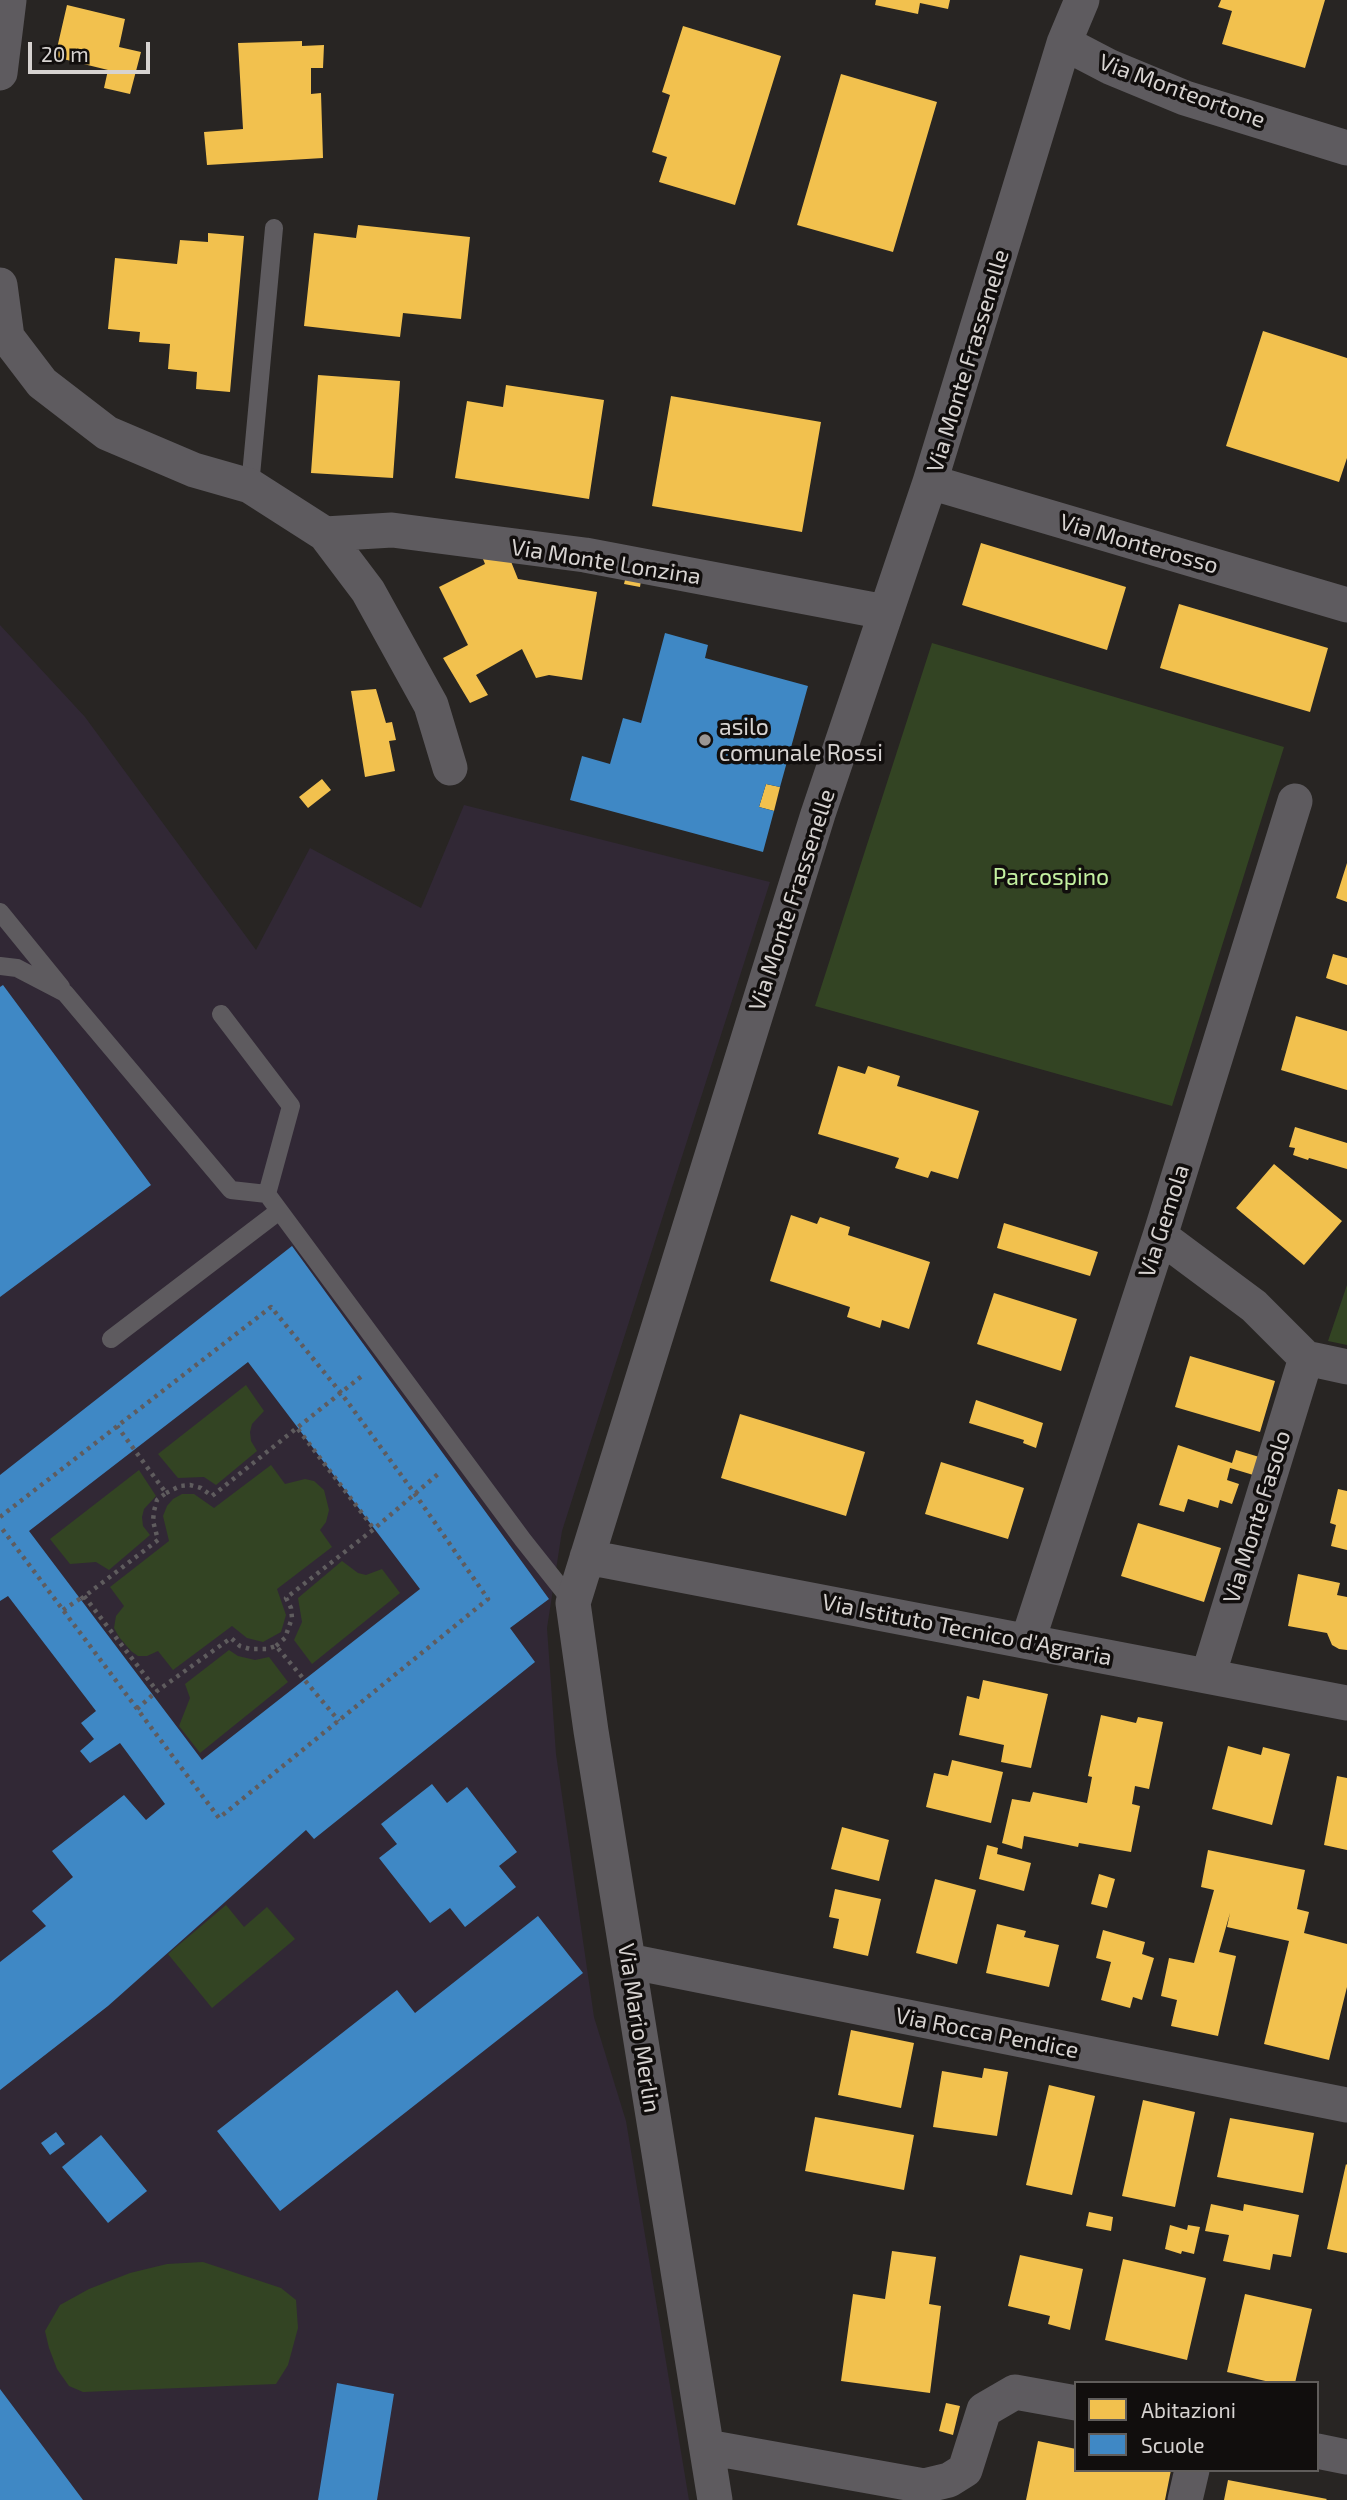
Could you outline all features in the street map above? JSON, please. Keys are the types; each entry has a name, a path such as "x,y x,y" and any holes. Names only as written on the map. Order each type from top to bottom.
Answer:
{"street":[{"path":"0,73 9,0"},
{"path":"1064,43 1082,0"},
{"name":"Via Monteortone","path":"1064,43 1110,67 1185,97 1347,148"},
{"name":"Via Monte Frassenelle","path":"587,1558 810,841 930,482 1064,43"},
{"path":"0,285 7,337 42,383 107,433 194,470 250,486 325,534 368,591 431,705 450,768"},
{"name":"Via Monterosso","path":"930,482 1347,605"},
{"name":"Via Monte Lonzina","path":"325,534 392,530 585,555 885,612"},
{"name":"Via Gemola","path":"1028,1640 1160,1236 1295,801"},
{"path":"1160,1236 1254,1306 1306,1358 1347,1367"},
{"name":"Via Monte Fasolo","path":"1208,1676 1306,1358"},
{"name":"Via Mario Merlin","path":"587,1558 573,1603 715,2500"},
{"name":"Via Istituto Tecnico d'Agraria","path":"587,1558 1028,1640 1347,1703"},
{"name":"Via Rocca Pendice","path":"628,1961 1347,2105"},
{"path":"707,2447 924,2486 949,2480 965,2470 984,2410 1015,2392 1074,2403"},
{"path":"1319,2451 1347,2458"},
{"path":"1185,2500 1192,2472"}],"lane":[{"path":"250,486 274,228"},
{"path":"0,912 231,1190 267,1194 573,1603"},
{"path":"0,966 17,968 65,993"},
{"path":"221,1014 291,1107 267,1194"},
{"path":"111,1339 279,1210"}],"path":[{"path":"0,1517 271,1307 341,1393 488,1599 219,1818 0,1526"},
{"path":"63,1610 83,1598 158,1540 153,1521 157,1500 180,1486 190,1485 201,1488 212,1496 387,1356"},
{"path":"117,1426 166,1493"},
{"path":"299,1429 374,1529"},
{"path":"137,1709 157,1691 231,1638 240,1646 250,1648 267,1649 276,1646 285,1638 292,1618 286,1598 374,1529 461,1455"},
{"path":"83,1598 157,1691"},
{"path":"276,1646 338,1721"}],"shaded area":[{"path":"0,625 85,717 256,950 310,848 421,908 464,805 770,882 562,1531 547,1628 556,1754 594,2017 626,2121 689,2500 0,2500"}],"green space":[{"name":"Parcospino","path":"932,643 1284,747 1172,1106 815,1006"},
{"path":"1347,1285 1347,1345 1328,1341"},
{"path":"246,1385 264,1411 252,1424 250,1432 251,1441 257,1451 216,1485 204,1477 178,1478 158,1454"},
{"path":"271,1465 285,1484 305,1479 314,1481 324,1490 329,1510 326,1522 320,1530 332,1547 277,1589 286,1615 281,1632 263,1642 247,1638 232,1626 173,1670 158,1651 147,1656 138,1656 131,1651 114,1628 116,1616 124,1606 110,1587 169,1541 163,1516 167,1506 182,1494 194,1494 214,1508"},
{"path":"139,1470 156,1496 144,1509 142,1517 143,1526 150,1535 109,1570 96,1562 70,1564 50,1539"},
{"path":"342,1561 358,1573 366,1575 382,1569 400,1593 312,1664 294,1640 302,1622 298,1598"},
{"path":"229,1650 238,1656 255,1660 269,1657 288,1682 200,1753 179,1726 190,1698 185,1684"},
{"path":"226,1905 244,1927 267,1907 295,1939 212,2008 168,1954"},
{"path":"203,2262 281,2288 296,2300 298,2328 288,2365 276,2384 83,2392 69,2386 57,2369 45,2331 60,2305 89,2289 130,2273 167,2264"}],"building: Abitazioni":[{"path":"876,0 950,0 948,9 920,3 918,14 875,5"},
{"path":"1221,0 1325,0 1305,68 1222,44 1232,11 1218,7"},
{"path":"67,5 125,19 119,47 141,52 130,94 104,88 108,70 55,57"},
{"path":"683,26 781,56 735,205 659,182 667,157 652,152 670,95 662,92"},
{"path":"302,41 302,46 324,45 323,68 311,68 311,94 321,93 323,158 207,165 204,132 243,129 238,43"},
{"path":"841,74 937,102 893,252 797,225"},
{"path":"358,225 470,237 461,319 403,313 400,337 304,326 314,233 356,238"},
{"path":"208,233 244,236 230,392 196,389 197,372 168,369 170,344 139,342 140,332 108,329 115,258 177,264 180,240 208,242"},
{"path":"1263,331 1347,358 1347,458 1339,482 1226,446"},
{"path":"318,375 400,381 393,478 311,473"},
{"path":"506,385 604,400 589,499 455,478 467,401 503,407"},
{"path":"671,396 821,422 802,532 652,506"},
{"path":"981,543 1126,587 1107,650 962,605"},
{"path":"477,544 506,549 518,579 597,592 582,680 549,675 536,678 522,649 476,675 488,695 470,703 443,658 468,645 439,587 485,564"},
{"path":"627,572 642,574 640,587 624,584"},
{"path":"1179,604 1328,648 1310,712 1160,668"},
{"path":"376,689 386,723 392,722 396,740 389,741 395,771 365,777 351,691"},
{"path":"322,779 331,790 308,808 299,797"},
{"path":"766,784 780,787 774,811 759,807"},
{"path":"1347,863 1347,902 1336,898"},
{"path":"1333,954 1347,958 1347,985 1326,978"},
{"path":"1296,1016 1347,1031 1347,1090 1281,1070"},
{"path":"838,1066 865,1074 868,1066 900,1076 897,1086 979,1111 958,1179 931,1171 928,1178 895,1168 899,1158 818,1134"},
{"path":"1295,1127 1347,1143 1347,1169 1293,1155 1295,1148 1289,1147"},
{"path":"1274,1164 1342,1221 1304,1265 1236,1208"},
{"path":"791,1215 817,1224 820,1217 850,1227 848,1235 930,1262 909,1329 882,1320 880,1328 847,1317 850,1307 770,1281"},
{"path":"1004,1223 1098,1252 1090,1276 997,1248"},
{"path":"994,1293 1077,1319 1061,1371 977,1344"},
{"path":"1190,1356 1275,1381 1260,1432 1175,1407"},
{"path":"976,1400 1043,1423 1036,1448 1023,1443 1024,1440 969,1423"},
{"path":"740,1414 865,1452 846,1516 721,1478"},
{"path":"1178,1445 1232,1463 1236,1450 1266,1459 1260,1477 1230,1468 1227,1480 1239,1484 1232,1504 1220,1500 1218,1508 1188,1499 1184,1512 1159,1505"},
{"path":"941,1462 1024,1488 1008,1539 925,1514"},
{"path":"1338,1489 1347,1491 1347,1550 1331,1546 1336,1525 1330,1523"},
{"path":"1138,1523 1221,1548 1204,1602 1121,1576"},
{"path":"1298,1574 1340,1583 1337,1595 1347,1597 1347,1650 1332,1645 1327,1633 1288,1626"},
{"path":"983,1680 1048,1694 1031,1768 1001,1762 1004,1745 959,1735 967,1696 979,1699"},
{"path":"1101,1715 1136,1723 1138,1717 1163,1722 1149,1789 1135,1786 1132,1804 1140,1806 1131,1852 1079,1843 1078,1847 1024,1836 1022,1849 1002,1843 1012,1799 1030,1802 1033,1792 1087,1803 1092,1777 1088,1776"},
{"path":"1228,1746 1261,1755 1263,1747 1290,1754 1272,1825 1212,1809"},
{"path":"952,1760 1003,1772 991,1823 926,1807 934,1773 948,1776"},
{"path":"1337,1776 1347,1778 1347,1850 1324,1845"},
{"path":"842,1827 889,1840 879,1881 831,1869"},
{"path":"987,1845 998,1848 997,1854 1031,1863 1024,1891 979,1879"},
{"path":"1208,1850 1305,1870 1297,1909 1309,1912 1304,1933 1347,1944 1347,1987 1329,2060 1264,2044 1289,1941 1227,1927 1230,1913 1219,1952 1236,1956 1218,2036 1171,2026 1177,2000 1161,1996 1169,1958 1194,1963 1214,1890 1201,1887"},
{"path":"1099,1874 1115,1879 1107,1908 1091,1904"},
{"path":"935,1879 976,1890 957,1964 916,1953"},
{"path":"835,1889 881,1899 868,1956 833,1948 839,1919 829,1917"},
{"path":"997,1924 1026,1931 1024,1937 1059,1945 1049,1987 986,1973"},
{"path":"1103,1930 1145,1942 1142,1954 1154,1958 1142,2000 1133,1997 1130,2008 1101,2000 1111,1962 1096,1958"},
{"path":"851,2030 914,2043 901,2108 838,2095"},
{"path":"984,2068 1008,2072 997,2136 933,2127 942,2071 982,2078"},
{"path":"1049,2085 1095,2096 1072,2195 1026,2185"},
{"path":"1143,2100 1195,2112 1175,2207 1122,2196"},
{"path":"815,2117 914,2135 904,2190 805,2171"},
{"path":"1230,2118 1314,2133 1303,2193 1217,2177"},
{"path":"1347,2165 1347,2253 1327,2249"},
{"path":"1211,2204 1243,2211 1244,2204 1299,2215 1291,2257 1273,2254 1270,2270 1223,2261 1229,2235 1205,2231"},
{"path":"1089,2212 1113,2217 1111,2231 1086,2226"},
{"path":"1170,2225 1187,2230 1188,2225 1200,2227 1194,2254 1182,2251 1181,2254 1165,2249"},
{"path":"892,2251 936,2257 929,2304 941,2306 930,2393 841,2381 853,2294 885,2299"},
{"path":"1020,2255 1083,2269 1070,2330 1048,2324 1050,2316 1008,2306"},
{"path":"1123,2259 1206,2278 1187,2360 1105,2340"},
{"path":"1245,2294 1312,2309 1295,2381 1265,2381 1227,2372"},
{"path":"946,2403 960,2406 953,2435 939,2431"},
{"path":"1038,2441 1074,2449 1074,2472 1171,2472 1165,2500 1026,2500"},
{"path":"1228,2480 1327,2499 1224,2500"}],"building: Scuole":[{"name":"asilo comunale Rossi","path":"665,633 708,645 705,658 808,686 780,787 766,784 759,807 774,811 763,852 570,800 582,756 610,764 623,718 641,723"},
{"path":"3,985 151,1185 0,1297 0,987"},
{"path":"292,1246 549,1599 510,1628 535,1662 314,1839 306,1830 108,2006 0,2090 0,1962 46,1926 32,1911 73,1877 52,1851 124,1795 146,1820 165,1804 120,1743 90,1763 80,1751 94,1739 81,1723 96,1711 8,1596 0,1601 0,1475","holes":["248,1362 420,1589 202,1760 29,1531"]},
{"path":"432,1784 447,1803 467,1787 517,1852 499,1866 516,1887 465,1927 450,1908 430,1923 379,1858 397,1844 381,1824"},
{"path":"538,1916 583,1973 280,2211 217,2131 397,1990 415,2013"},
{"path":"56,2132 65,2144 50,2155 41,2143"},
{"path":"101,2135 147,2191 108,2223 62,2167"},
{"path":"337,2383 394,2394 377,2500 318,2500"},
{"path":"0,2389 83,2500 0,2500"}],"place":[{"name":"asilo comunale Rossi","path":"705,740"}]}
